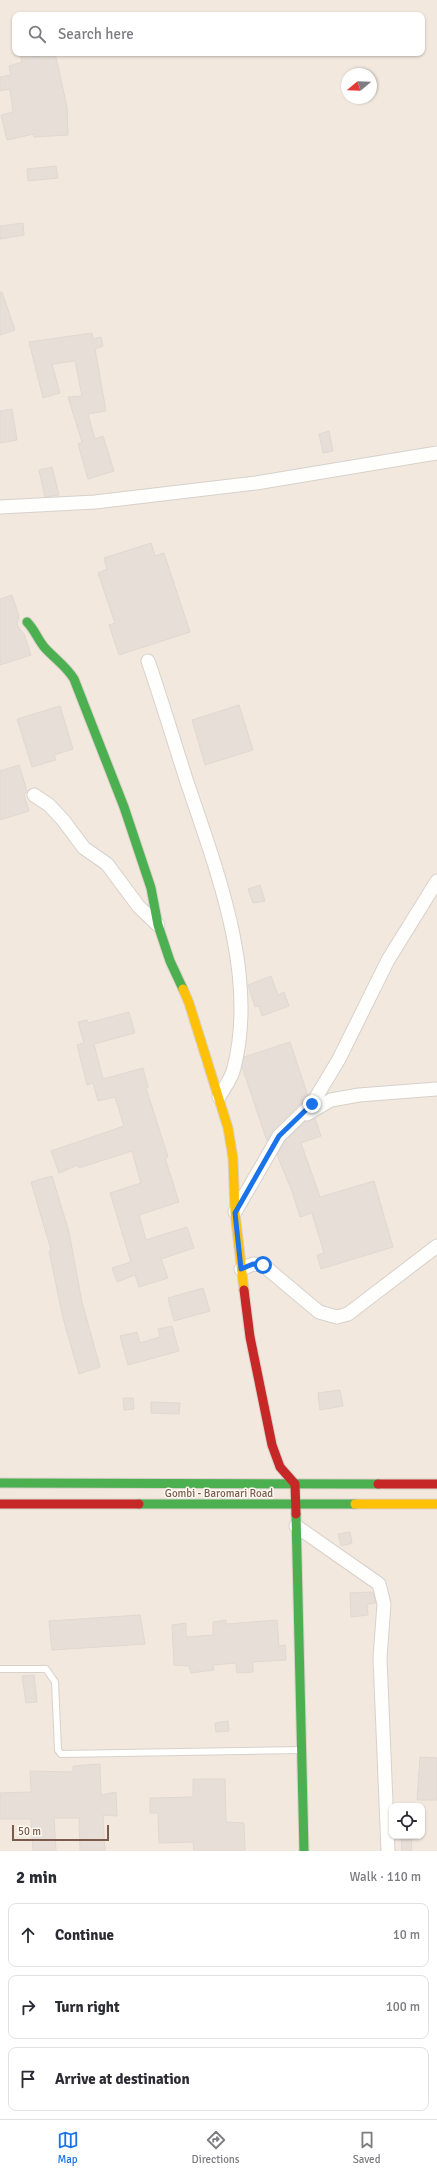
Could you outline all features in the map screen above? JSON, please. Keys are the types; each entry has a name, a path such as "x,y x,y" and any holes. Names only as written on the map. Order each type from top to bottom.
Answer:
{"street":[{"path":"0,507 95,502 256,483 437,453"},
{"path":"27,622 34,629 45,648 67,668 74,679 124,807 151,888 158,925 170,961 190,1002 228,1128 233,1158 235,1213 250,1337 272,1445 280,1467 295,1484 304,1851"},
{"path":"148,661 215,864 234,936 240,992 240,1034 234,1069 219,1097"},
{"path":"34,795 49,805 63,820 84,848 107,864 139,907 158,925"},
{"path":"235,1213 279,1136 312,1104 340,1059 388,960 437,881"},
{"path":"296,1120 331,1100 360,1095 437,1089"},
{"path":"241,1269 253,1264 263,1265 319,1312 337,1317 348,1314 437,1246"},
{"name":"Gombi - Baromari Road","path":"0,1484 437,1484"},
{"name":"Gombi - Baromari Road","path":"0,1504 437,1504"},
{"path":"296,1526 379,1584 384,1604 380,1658 388,1851"}],"lane":[{"path":"0,1669 46,1669 52,1675 55,1682 58,1750 61,1754 302,1750"}],"shaded area":[{"path":"0,0 437,0 437,1851 0,1851"}],"building":[{"path":"21,56 56,56 67,107 68,135 34,137 34,134 7,140 1,115 13,112 10,89 0,91 0,77 11,75 9,66 22,62"},
{"path":"56,166 58,178 28,181 27,169"},
{"path":"23,223 24,235 0,239 0,226"},
{"path":"0,292 2,292 15,330 0,335"},
{"path":"92,333 93,339 101,337 103,346 95,349 106,411 88,414 95,439 103,436 114,471 88,479 78,444 82,442 68,397 82,396 75,361 52,364 60,393 43,398 29,342"},
{"path":"12,409 17,440 0,443 0,411"},
{"path":"329,431 333,451 323,453 319,434"},
{"path":"52,467 59,495 45,497 39,470"},
{"path":"151,543 155,556 164,553 190,632 119,655 109,625 115,623 98,573 107,569 104,558"},
{"path":"12,595 19,616 17,625 24,634 31,655 0,665 0,599"},
{"path":"239,705 253,750 205,765 192,720"},
{"path":"60,706 73,749 54,755 56,760 32,767 17,719"},
{"path":"19,765 27,791 24,795 29,811 0,820 0,771"},
{"path":"260,885 265,901 253,903 248,889"},
{"path":"271,976 278,995 284,992 289,1006 262,1016 259,1006 255,1007 248,985"},
{"path":"129,1012 135,1033 94,1044 103,1079 143,1068 148,1087 146,1088 168,1157 165,1158 179,1202 139,1215 146,1240 187,1227 194,1248 161,1259 168,1278 139,1287 135,1275 117,1282 112,1268 131,1262 110,1193 141,1183 132,1151 79,1168 78,1165 59,1173 51,1151 124,1126 115,1097 98,1101 93,1083 87,1085 77,1045 84,1043 78,1022 87,1020 88,1023"},
{"path":"290,1042 308,1096 273,1130 267,1141 242,1067 244,1057"},
{"path":"315,1118 321,1136 301,1143 320,1197 374,1181 393,1247 321,1269 317,1255 324,1253 312,1213 300,1217 292,1191 277,1155 285,1141 305,1122"},
{"path":"52,1176 69,1232 82,1302 100,1367 79,1374 63,1318 49,1251 51,1250 31,1182"},
{"path":"203,1288 210,1311 174,1321 168,1298"},
{"path":"172,1326 179,1351 128,1365 120,1336 137,1332 140,1343 160,1337 158,1329"},
{"path":"340,1390 343,1406 320,1410 318,1393"},
{"path":"123,1398 133,1398 134,1409 124,1410"},
{"path":"151,1402 180,1403 179,1414 151,1413"},
{"path":"350,1532 352,1543 341,1546 338,1534"},
{"path":"373,1592 376,1603 367,1604 368,1615 351,1617 350,1593"},
{"path":"140,1615 145,1644 52,1650 49,1621"},
{"path":"226,1620 226,1624 277,1620 279,1646 285,1645 286,1660 253,1662 253,1672 237,1673 236,1663 213,1665 214,1670 191,1673 189,1666 174,1665 172,1625 186,1623 186,1637 213,1635 213,1622"},
{"path":"34,1675 37,1702 26,1703 22,1676"},
{"path":"228,1721 229,1731 216,1732 215,1723"},
{"path":"420,1757 437,1758 437,1800 417,1800"},
{"path":"100,1764 101,1795 116,1792 117,1816 103,1815 105,1851 80,1851 79,1818 54,1818 56,1851 33,1851 31,1819 0,1819 0,1793 31,1792 30,1771 73,1772 73,1766"},
{"path":"193,1779 225,1779 226,1822 244,1823 245,1851 194,1851 193,1842 159,1843 158,1813 150,1813 150,1798 193,1797"},
{"path":"401,1839 411,1839 412,1851 402,1851"}],"traffic: fast":[{"path":"27,622 40,642 64,666 74,679 124,807 151,888 158,925 170,961 183,989"},
{"path":"0,1483 378,1484"},
{"path":"139,1504 355,1504"},
{"path":"296,1514 304,1851"}],"traffic: slow":[{"path":"183,989 189,1003 228,1128 233,1158 235,1213 244,1290"},
{"path":"355,1504 437,1504"}],"traffic: jam":[{"path":"244,1290 250,1337 272,1445 280,1467 295,1484 296,1514"},
{"path":"378,1484 437,1484"},
{"path":"0,1504 139,1504"}],"route":[{"path":"263,1265 253,1264 241,1269 235,1213 279,1136 312,1104"}]}
